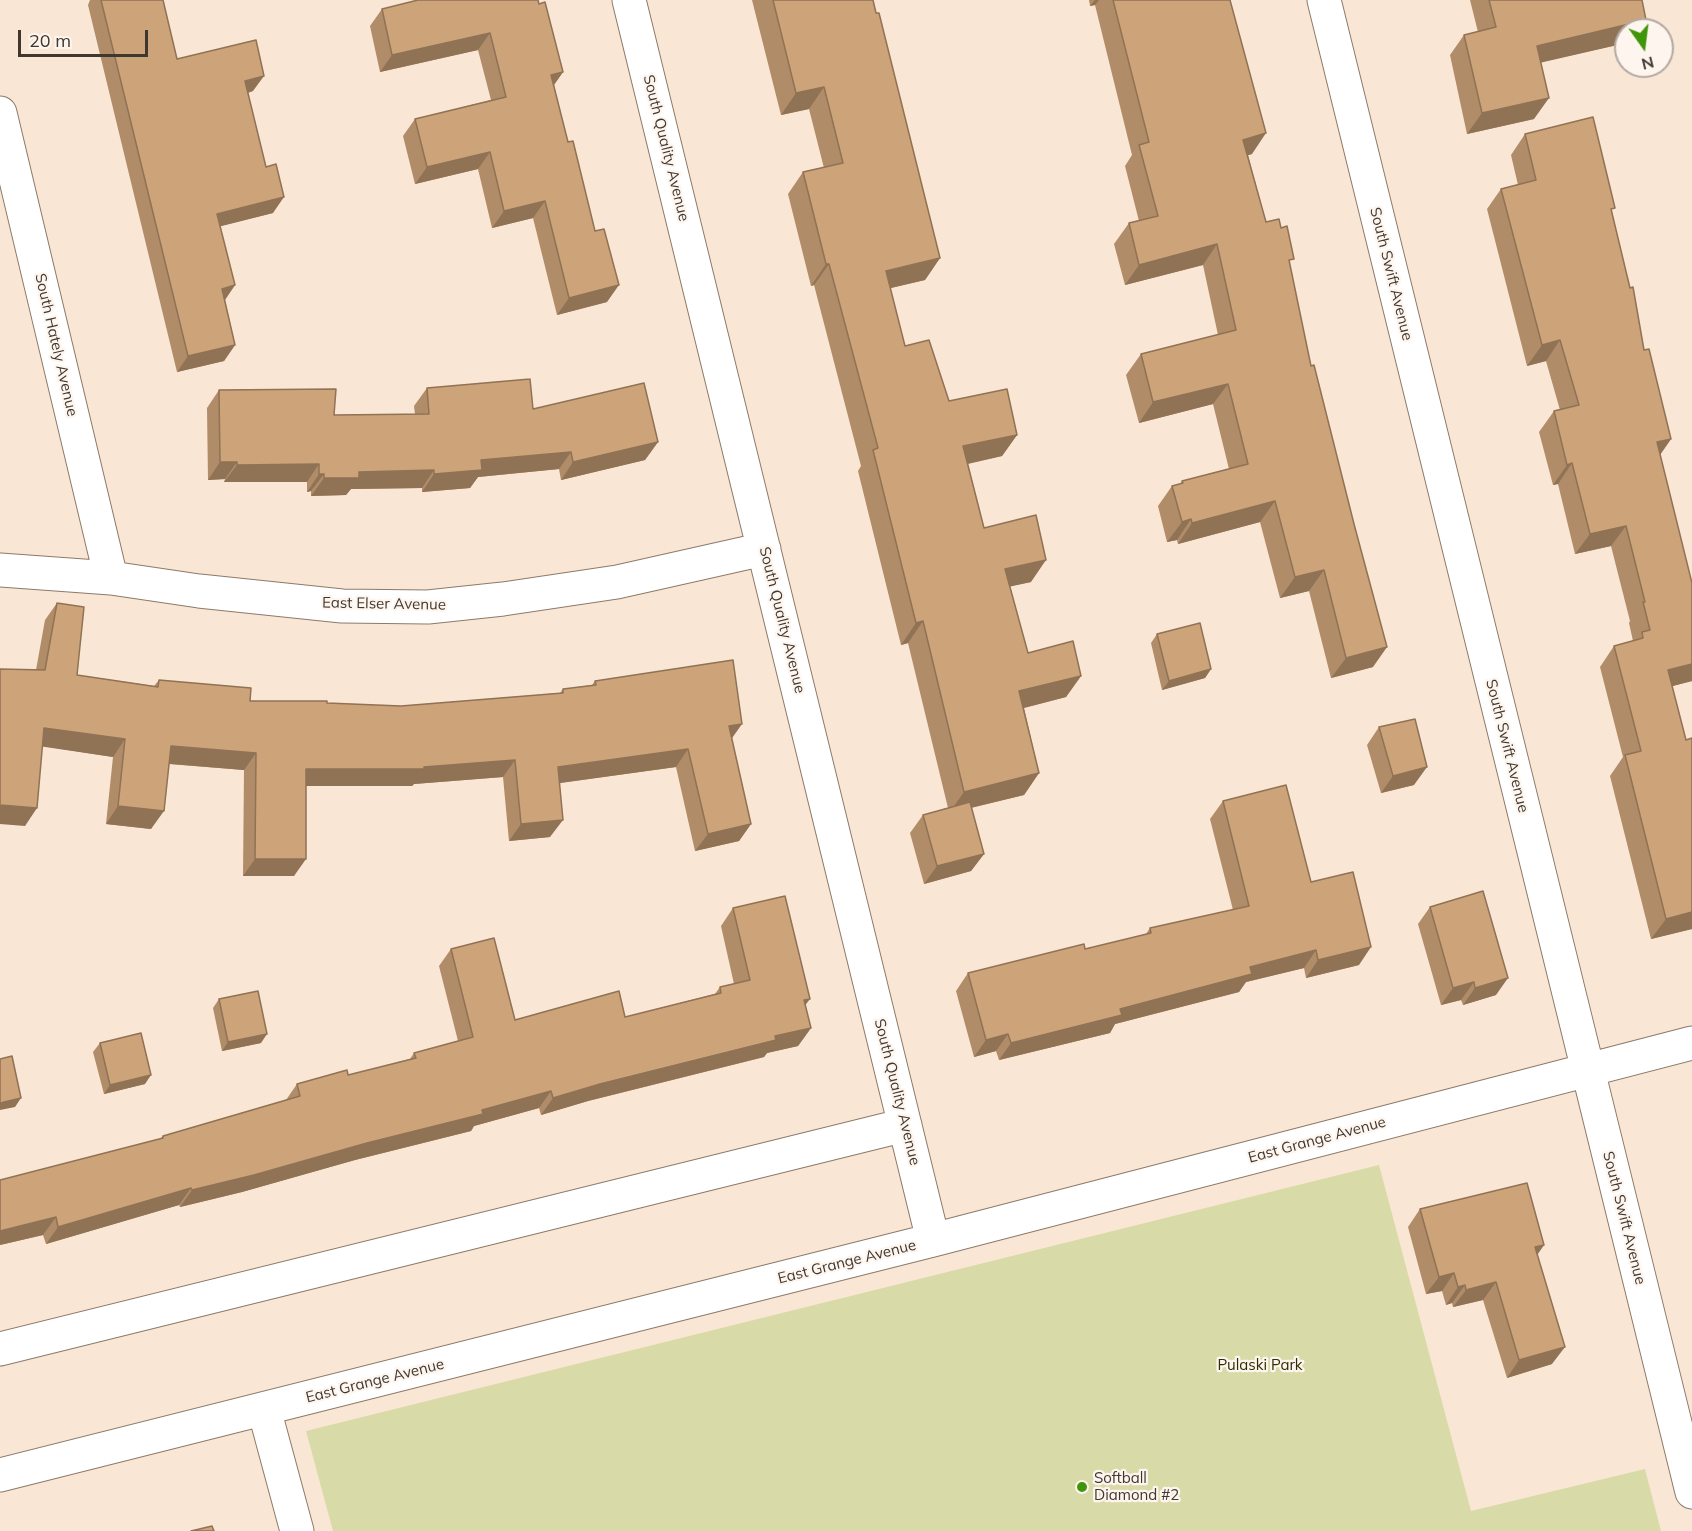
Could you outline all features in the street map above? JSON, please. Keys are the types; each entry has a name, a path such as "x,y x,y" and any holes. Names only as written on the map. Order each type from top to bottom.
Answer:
{"street":[{"name":"South Quality Avenue","path":"629,0 933,1240"},
{"name":"South Swift Avenue","path":"1324,0 1692,1492"},
{"name":"South Hately Avenue","path":"0,113 111,578"},
{"name":"East Elser Avenue","path":"0,570 111,578 199,591 342,606 428,608 617,582 764,549"},
{"name":"East Grange Avenue","path":"0,1476 933,1240 1692,1043"},
{"path":"0,1349 905,1125"},
{"path":"264,1409 297,1531"}],"green space":[{"name":"Pulaski Park","path":"1379,1165 1471,1511 1645,1469 1661,1531 333,1531 306,1431"}],"building":[{"path":"101,0 163,0 177,59 256,40 264,76 245,81 266,167 276,164 284,197 217,214 235,285 222,289 235,345 188,356"},
{"path":"418,0 538,0 539,4 545,2 563,72 551,75 568,142 573,141 595,231 604,229 619,285 569,298 545,201 504,211 490,152 427,167 415,119 506,97 490,33 392,55 382,9"},
{"path":"773,0 873,0 876,13 879,13 940,258 886,271 905,346 929,340 949,401 1007,389 1017,435 963,446 984,528 1036,515 1046,560 1005,569 1028,653 1073,641 1081,676 1019,691 1039,773 964,792 923,621 916,623 873,450 878,448 829,264 826,264 803,172 843,163 824,87 796,93"},
{"path":"1113,0 1230,0 1266,133 1243,140 1266,222 1279,219 1281,228 1287,226 1294,259 1289,260 1311,366 1314,365 1387,647 1346,658 1324,570 1295,577 1275,501 1192,523 1191,519 1182,522 1172,486 1183,483 1182,481 1248,464 1228,384 1153,402 1141,354 1236,330 1217,244 1139,265 1129,223 1158,216 1139,145 1149,142"},
{"path":"1489,0 1642,0 1646,18 1614,18 1614,28 1537,46 1549,98 1482,113 1464,35 1496,27"},
{"path":"1593,117 1615,208 1611,209 1630,288 1633,287 1644,350 1649,349 1671,439 1657,442 1692,583 1692,664 1668,670 1686,740 1692,738 1692,912 1666,919 1625,755 1641,751 1614,646 1643,638 1642,632 1650,630 1643,602 1645,602 1626,526 1590,534 1572,463 1567,465 1554,411 1579,405 1560,340 1542,345 1501,189 1536,180 1525,134"},
{"path":"530,379 533,409 644,383 658,442 573,462 571,452 481,460 482,470 434,474 434,470 359,472 359,478 324,478 324,474 319,474 319,464 237,465 237,462 220,462 219,390 336,389 334,415 429,414 427,388"},
{"path":"57,603 84,607 77,675 158,687 159,680 251,688 250,701 327,701 327,703 401,706 563,693 563,689 596,685 595,681 733,660 742,724 729,726 751,824 708,834 688,749 558,767 563,820 521,824 515,760 424,767 424,769 306,769 306,859 255,859 256,753 171,746 164,811 118,806 125,739 44,728 37,808 0,805 0,669 45,670"},
{"path":"1200,623 1211,669 1169,681 1157,634"},
{"path":"1415,719 1427,767 1393,776 1379,727"},
{"path":"1286,785 1311,882 1353,872 1371,947 1318,960 1316,950 1250,967 1252,974 1120,1009 1122,1015 1011,1043 1008,1034 986,1040 968,973 1084,944 1085,949 1151,933 1150,928 1249,906 1223,801"},
{"path":"970,802 984,854 937,866 923,815"},
{"path":"1483,891 1508,978 1475,988 1474,982 1453,988 1430,907"},
{"path":"785,896 810,999 804,1000 811,1028 775,1036 776,1040 553,1098 551,1091 482,1110 483,1114 367,1143 254,1175 192,1190 191,1188 58,1227 56,1217 0,1231 0,1180 163,1138 163,1136 300,1096 297,1084 347,1070 348,1075 416,1058 414,1053 473,1037 451,949 494,938 515,1020 619,991 625,1017 721,993 720,987 750,980 733,908"},
{"path":"258,991 267,1034 228,1042 219,999"},
{"path":"141,1033 151,1075 110,1085 100,1043"},
{"path":"12,1056 21,1098 0,1103 0,1059"},
{"path":"1527,1183 1544,1245 1535,1247 1565,1347 1519,1360 1496,1282 1466,1290 1465,1285 1458,1287 1454,1273 1439,1277 1420,1209"},
{"path":"212,1526 214,1531 191,1531"}],"place":[{"name":"Softball Diamond #2","path":"1082,1487"}]}
